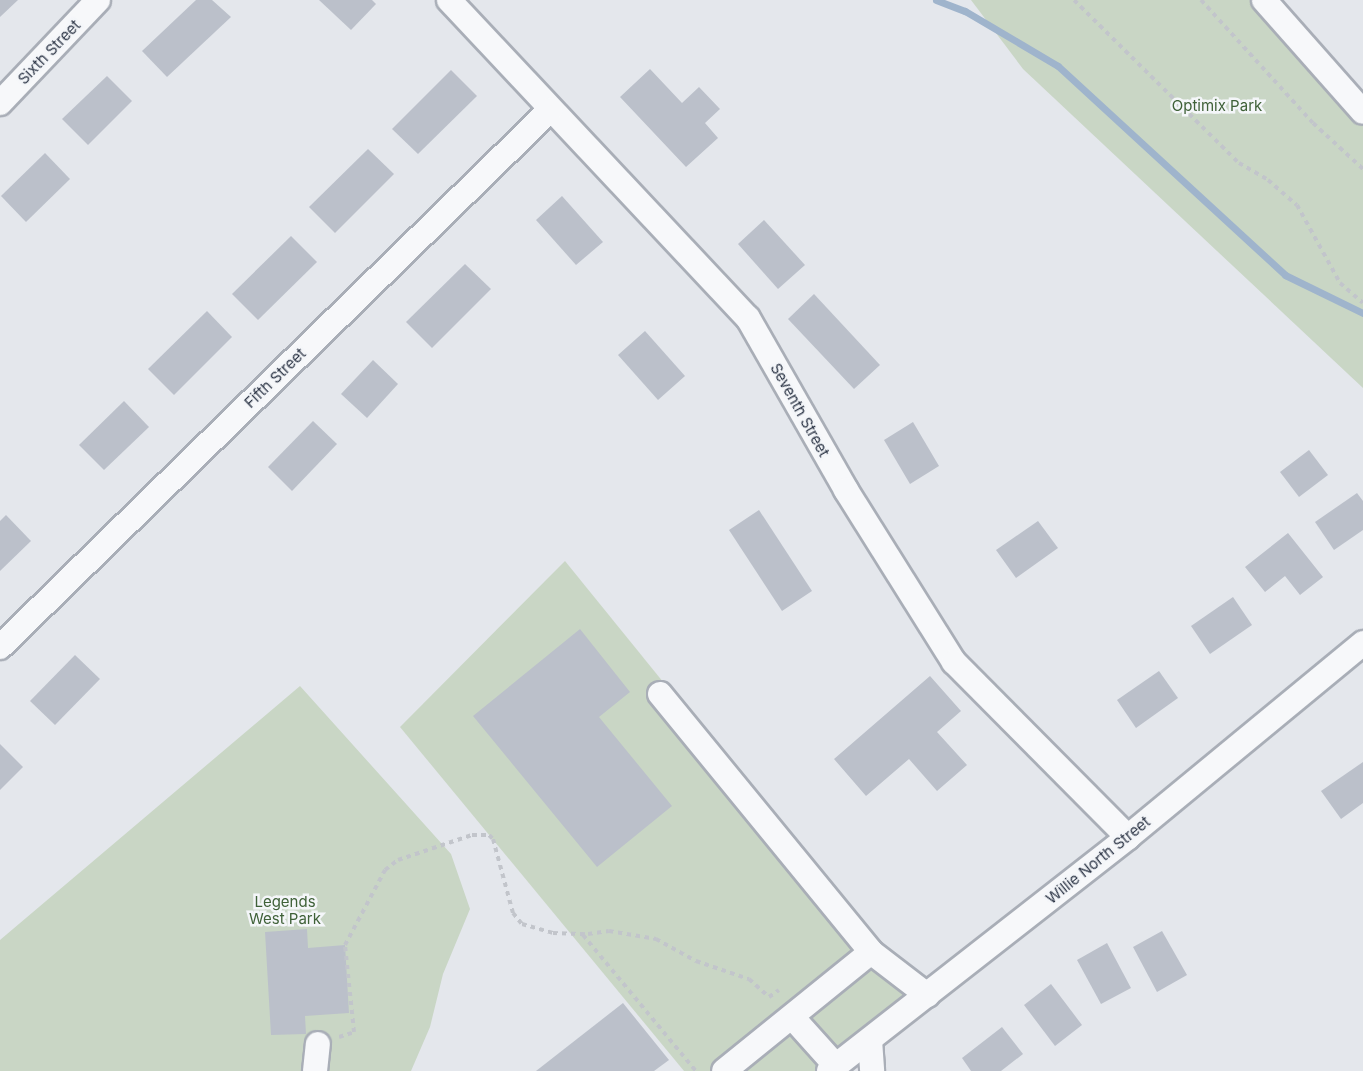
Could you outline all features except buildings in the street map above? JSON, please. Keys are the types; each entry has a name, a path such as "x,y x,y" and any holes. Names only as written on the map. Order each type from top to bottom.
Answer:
{"street":[{"name":"Sixth Street","path":"0,103 98,0"},
{"name":"Seventh Street","path":"449,0 748,318 846,490 954,662 1128,837"},
{"path":"1264,0 1363,112"},
{"name":"Fifth Street","path":"0,647 550,110"},
{"name":"Willie North Street","path":"832,1068 1128,837 1363,643"},
{"path":"660,694 871,952 927,995"},
{"path":"724,1071 794,1018 871,952"},
{"path":"794,1018 832,1068"},
{"path":"870,1040 873,1071"},
{"path":"315,1071 318,1044"}],"path":[{"path":"1074,0 1239,163 1268,180 1297,206 1340,283 1363,303"},
{"path":"1201,0 1313,123 1363,169"},
{"path":"354,1032 345,945 384,870 398,860 472,836 489,835 513,914 522,924 553,933 582,934 609,931 656,939 696,961 749,980 769,997 778,990"},
{"path":"582,934 696,1071"}],"green space":[{"name":"Optimix Park","path":"971,0 1264,0 1363,112 1363,388 1023,69"},
{"path":"565,561 921,1000 829,1071 684,1071 400,727"},
{"name":"Legends West Park","path":"300,686 451,854 470,909 443,974 430,1027 411,1071 0,1071 0,940"}],"waterway":[{"path":"936,0 965,11 1058,66 1285,275 1363,313"}]}
